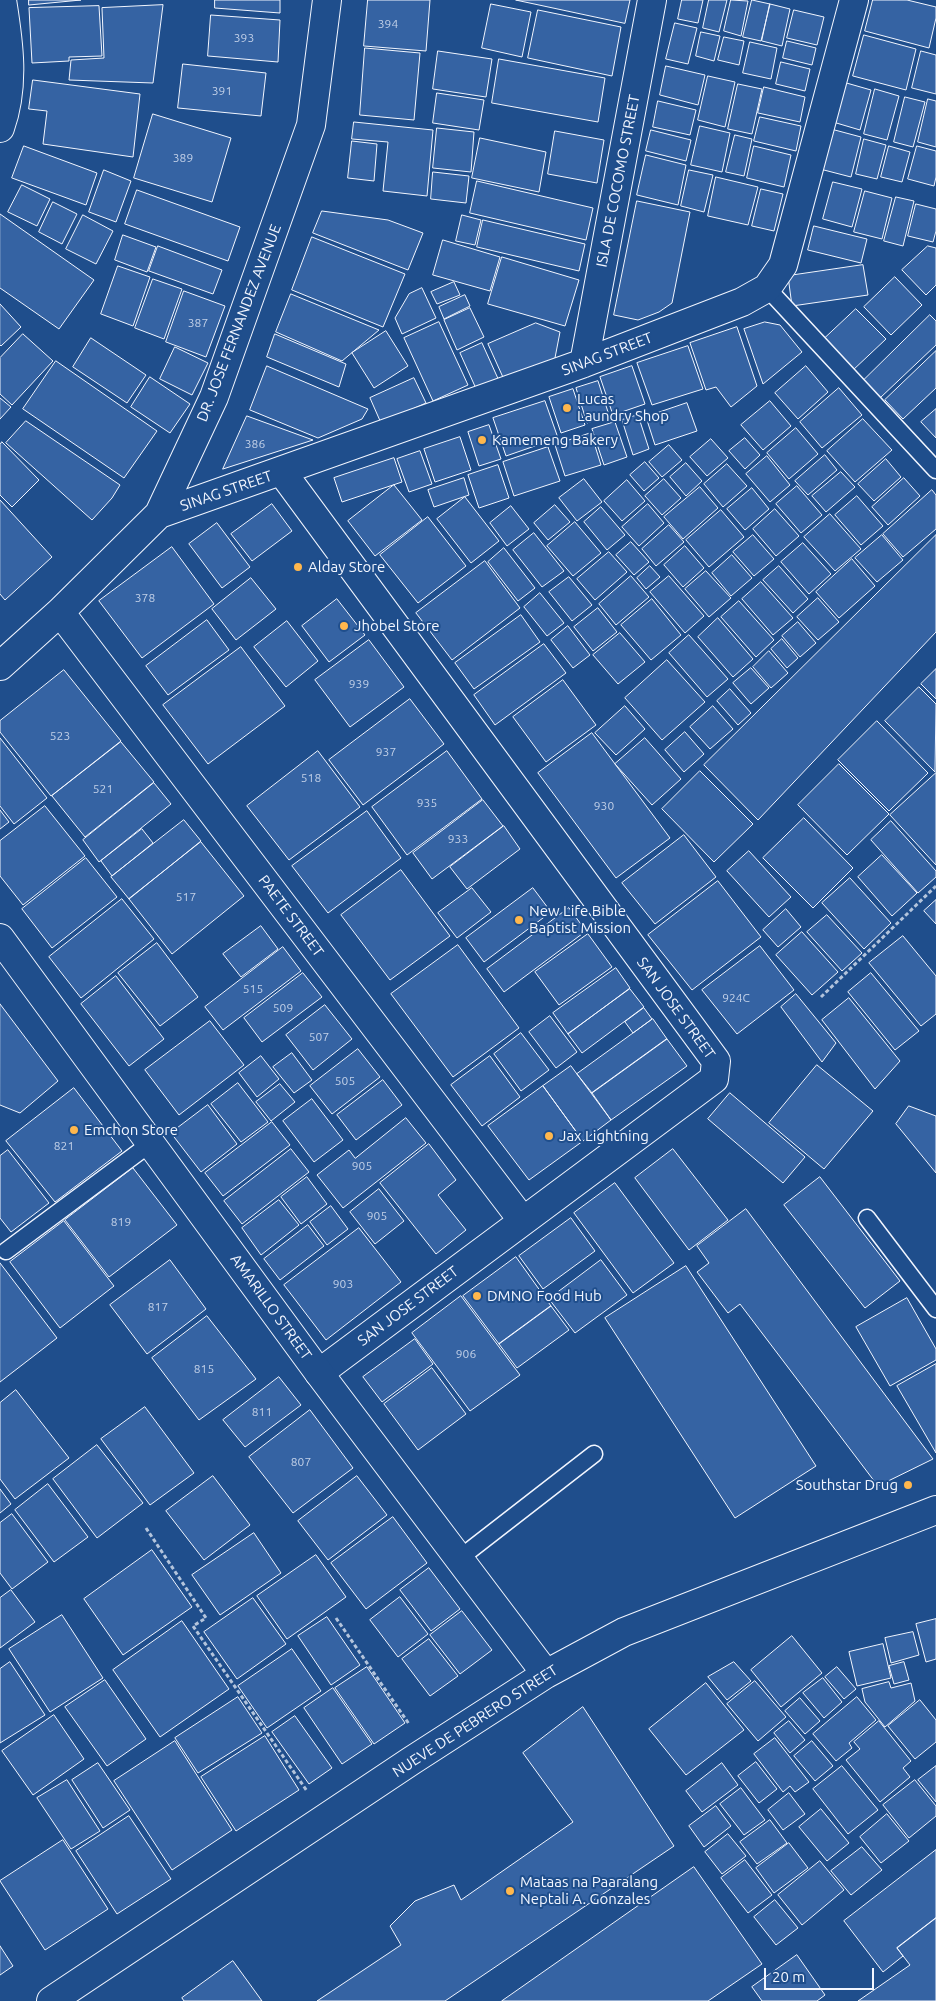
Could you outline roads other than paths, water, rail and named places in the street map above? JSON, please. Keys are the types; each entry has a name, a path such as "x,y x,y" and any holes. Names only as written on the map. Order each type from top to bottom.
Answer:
{"street":[{"path":"0,128 10,78 7,31 2,0"},
{"name":"DR. JOSE FERNANDEZ AVENUE","path":"0,666 60,612 159,514 214,396 311,126 327,0"},
{"name":"ISLA DE COCOMO STREET","path":"584,363 652,0"},
{"name":"SINAG STREET","path":"159,514 282,472 584,363 742,302 767,288 783,265 854,0"},
{"name":"SAN JOSE STREET","path":"282,472 716,1061 714,1079 319,1372"},
{"name":"PAETE STREET","path":"60,612 523,1222"},
{"name":"AMARILLO STREET","path":"0,938 319,1372 546,1674"},
{"name":"NUEVE DE PEBRERO STREET","path":"51,2001 546,1674 624,1632 936,1510"}],"lane":[{"path":"767,288 936,470"},
{"path":"6,1252 151,1142"},
{"path":"867,1218 936,1310"},
{"path":"460,1558 594,1454"}],"place":[{"name":"Lucas Laundry Shop","path":"567,408"},
{"name":"Kamemeng Bakery","path":"482,440"},
{"name":"Alday Store","path":"298,567"},
{"name":"Jhobel Store","path":"344,626"},
{"name":"New Life Bible Baptist Mission","path":"519,920"},
{"name":"Emchon Store","path":"74,1130"},
{"name":"Jax Lightning","path":"549,1136"},
{"name":"DMNO Food Hub","path":"477,1296"},
{"name":"Southstar Drug","path":"908,1485"},
{"name":"Mataas na Paaralang Neptali A. Gonzales","path":"510,1891"}]}
